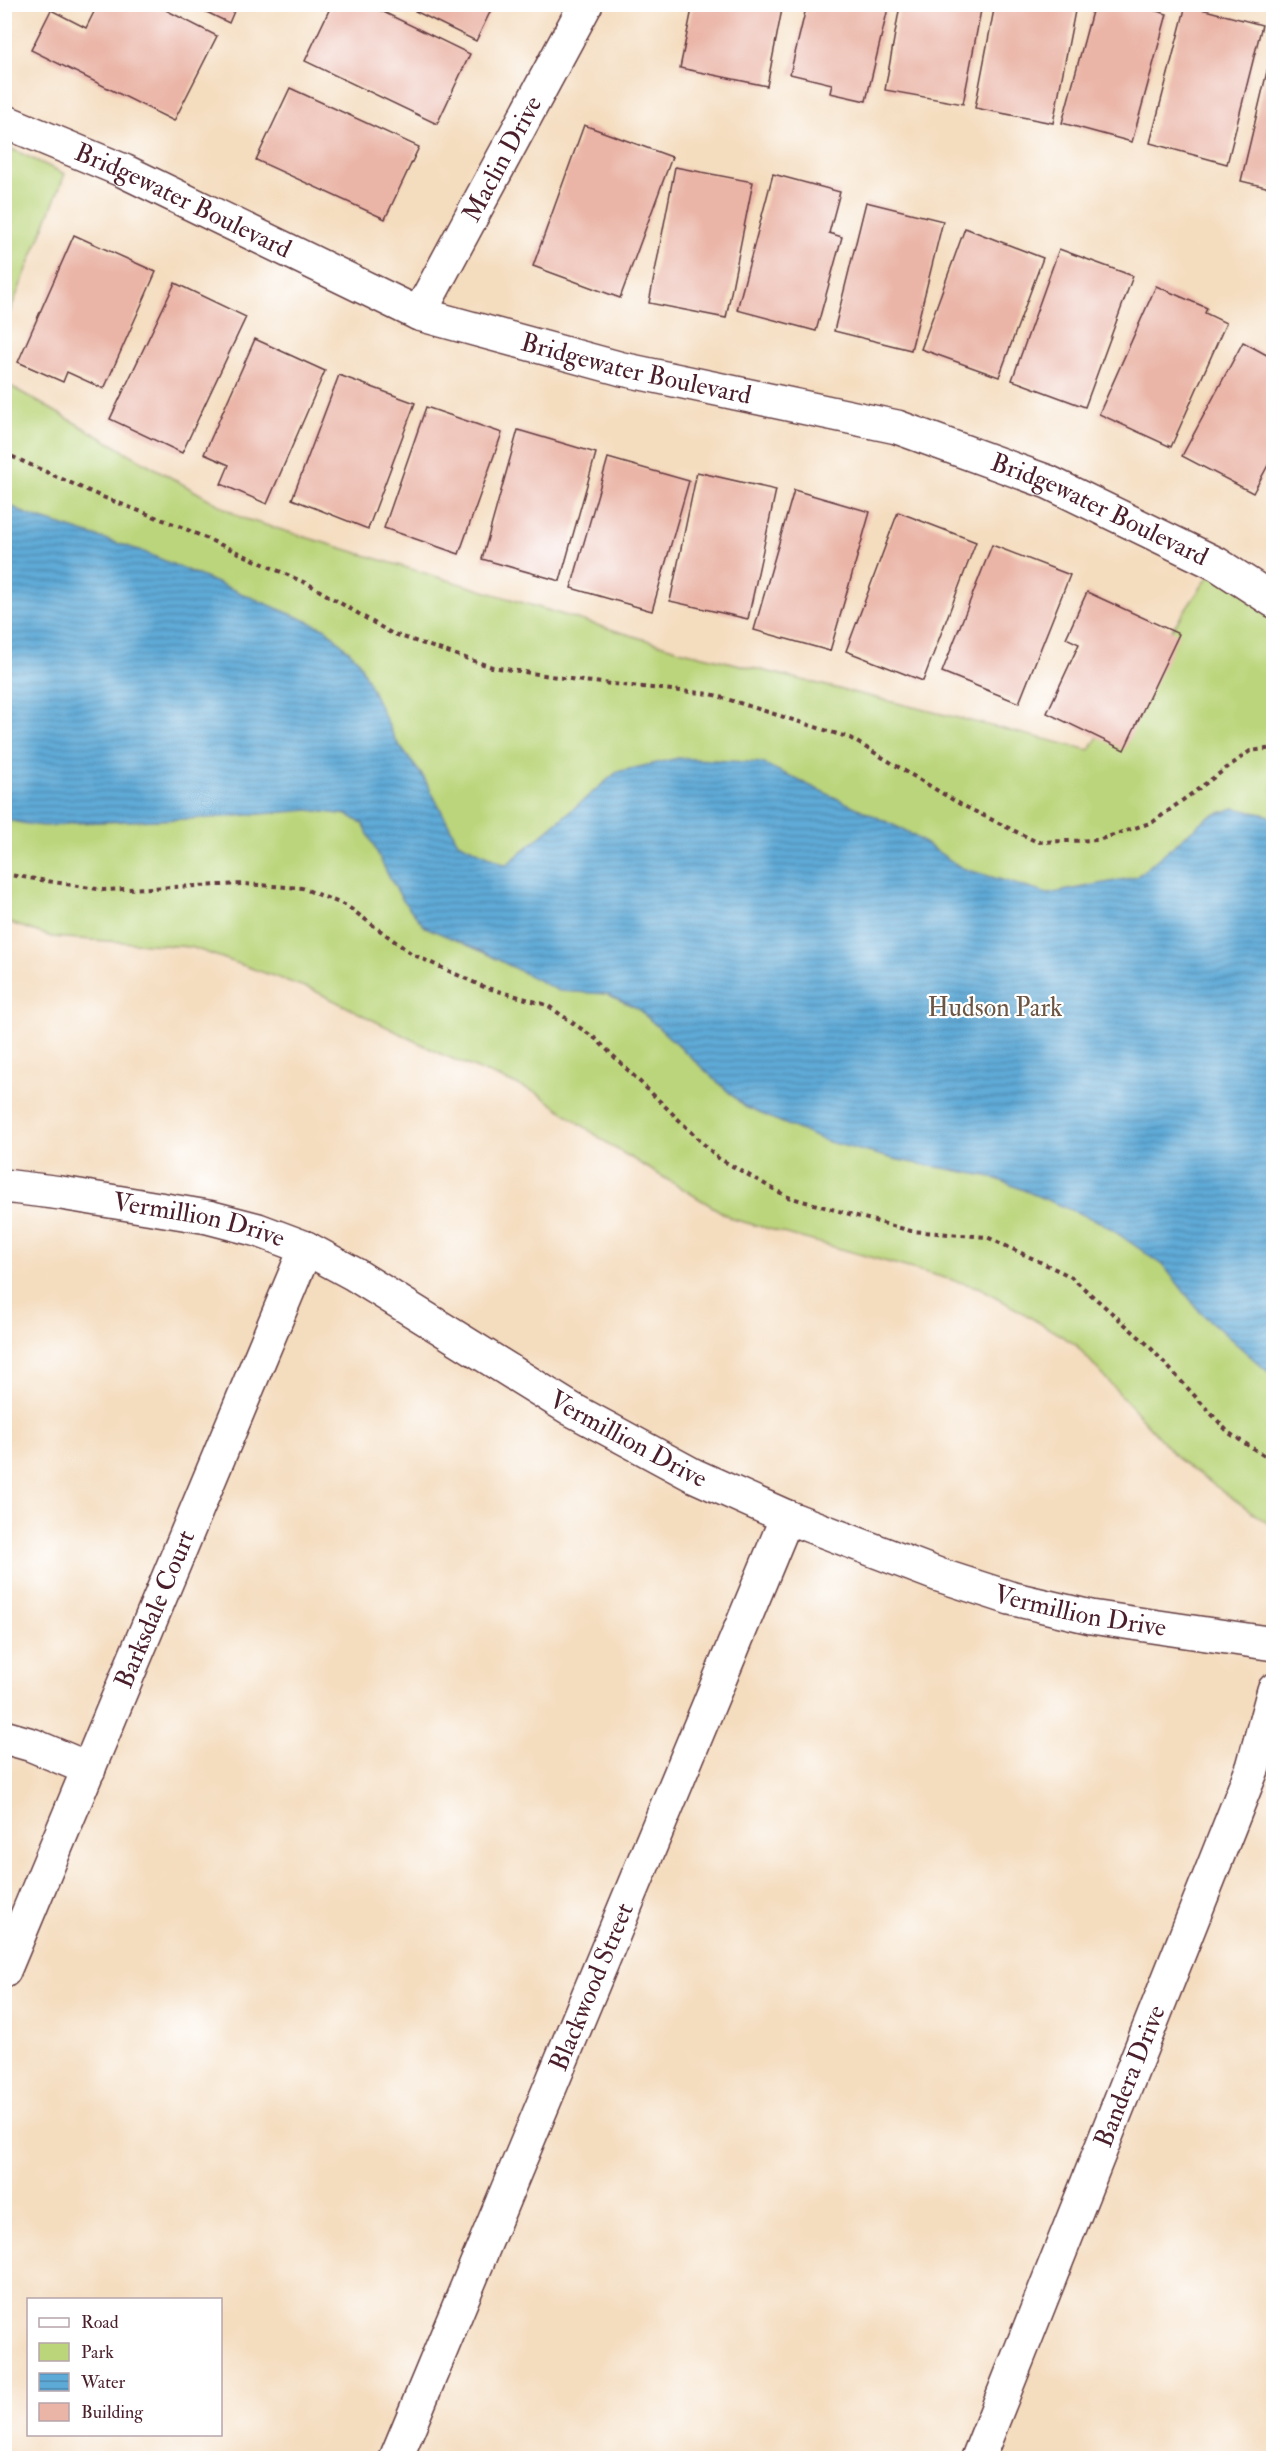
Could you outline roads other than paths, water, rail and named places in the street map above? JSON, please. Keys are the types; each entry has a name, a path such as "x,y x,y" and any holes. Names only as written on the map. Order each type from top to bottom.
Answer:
{"street":[{"name":"Maclin Drive","path":"419,314 586,4"},
{"name":"Bridgewater Boulevard","path":"4,121 124,171 419,314 622,369 897,427 1048,482 1217,564 1274,601"},
{"name":"Vermillion Drive","path":"4,1186 208,1217 258,1230 306,1248 354,1274 571,1409 693,1475 787,1517 939,1575 1010,1598 1091,1617 1274,1644"},
{"name":"Barksdale Court","path":"4,1971 306,1248"},
{"name":"Blackwood Street","path":"396,2458 787,1517"},
{"name":"Bandera Drive","path":"978,2458 1253,1767 1274,1690"},
{"path":"4,1737 32,1745 89,1770"}],"water":[{"path":"4,502 26,514 139,550 326,629 358,660 396,741 424,778 458,842 506,865 617,772 678,758 762,763 908,832 962,868 1048,894 1136,877 1208,817 1234,808 1267,815 1273,819 1273,1376 1200,1312 1163,1265 1102,1223 992,1177 898,1160 825,1141 745,1107 637,1008 607,994 559,991 483,952 425,927 404,902 363,824 348,815 309,810 211,818 48,826 5,819"}],"park label":[{"name":"Hudson Park","path":"995,1008"}]}
